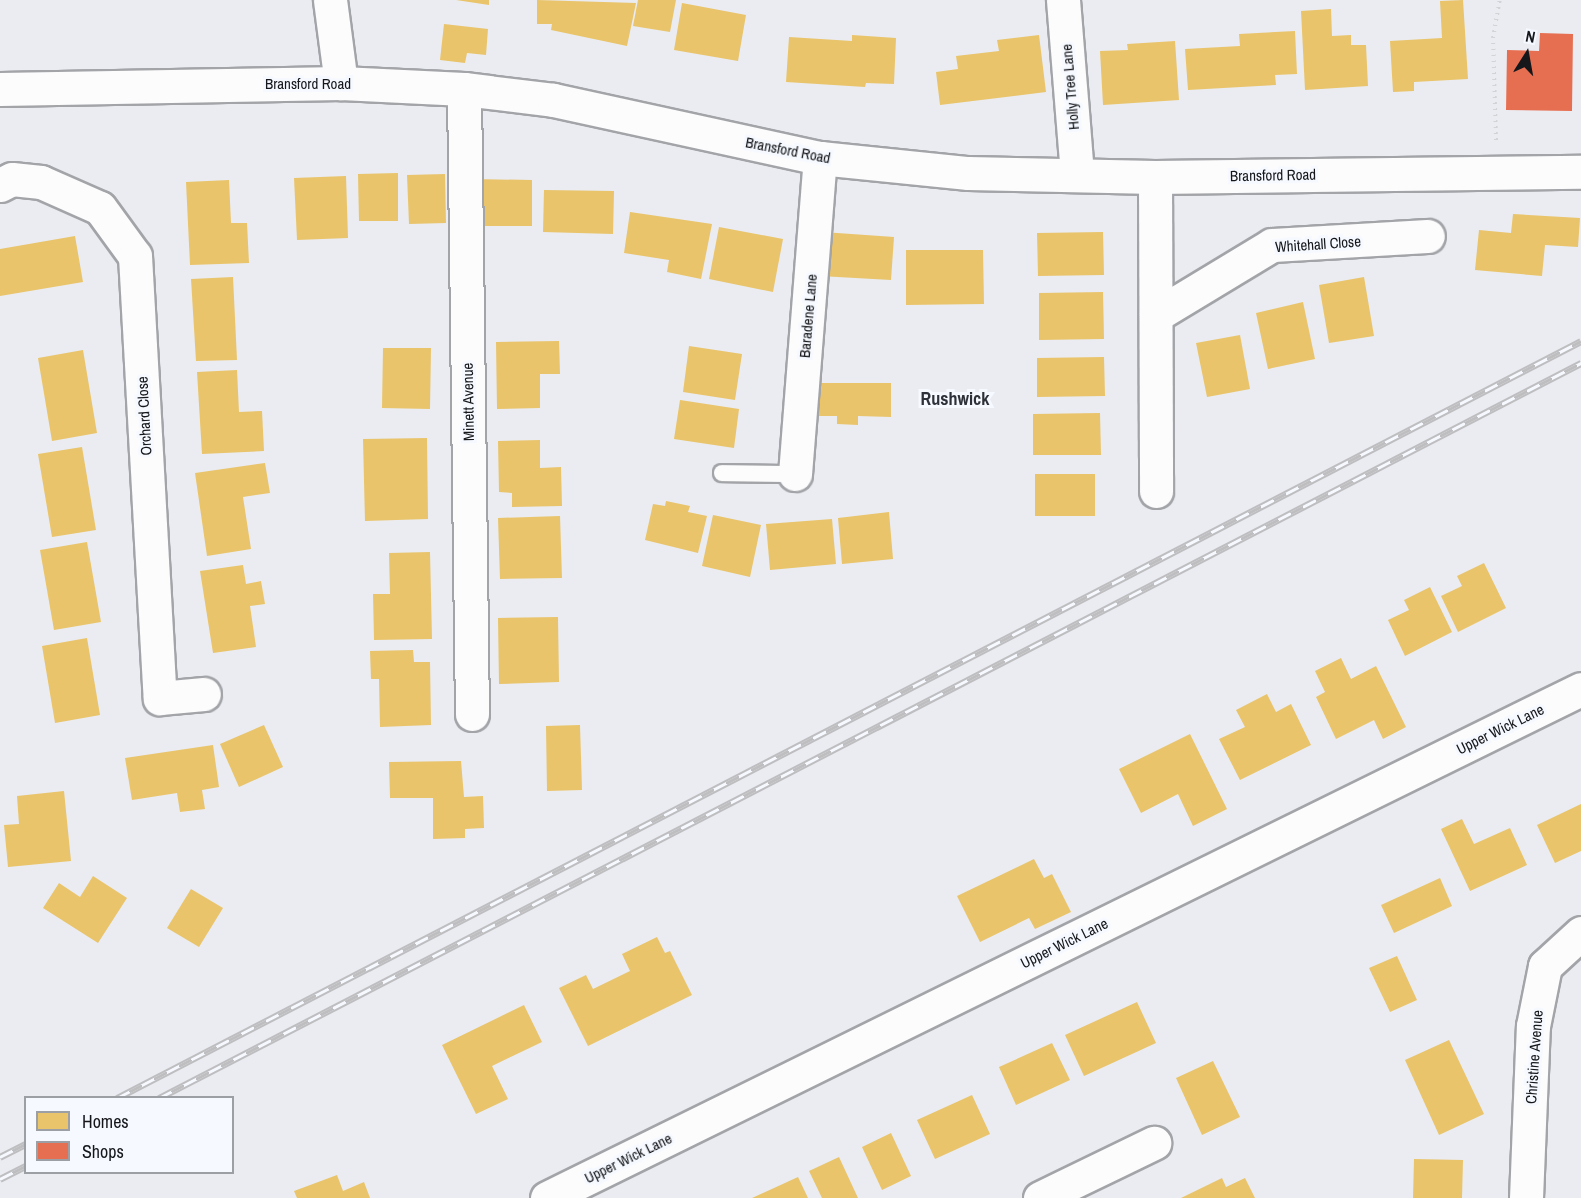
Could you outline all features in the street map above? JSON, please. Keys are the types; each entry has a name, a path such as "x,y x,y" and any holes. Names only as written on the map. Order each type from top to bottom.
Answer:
{"street":[{"path":"330,0 341,83"},
{"name":"Holly Tree Lane","path":"1063,0 1077,174"},
{"name":"Bransford Road","path":"0,89 341,83 464,89 553,100 820,158 968,173 1155,177 1497,170 1581,172"},
{"name":"Minett Avenue","path":"464,89 472,714"},
{"name":"Baradene Lane","path":"795,474 820,158"},
{"path":"1155,177 1156,491"},
{"name":"Orchard Close","path":"0,185 12,179 41,182 100,208 135,256 160,698 204,694"},
{"name":"Whitehall Close","path":"1156,315 1272,245 1428,236"},
{"name":"Upper Wick Lane","path":"547,1198 1581,689"},
{"name":"Christine Avenue","path":"1526,1198 1533,1026 1545,966 1581,933"},
{"path":"1040,1198 1154,1143"}],"lane":[{"path":"722,473 795,474"}],"path":[{"path":"1497,170 1493,38 1500,0"}],"building: Homes":[{"path":"456,0 489,0 489,5"},
{"path":"537,0 636,3 627,46 551,30 552,24 537,24"},
{"path":"638,0 676,0 670,32 633,26"},
{"path":"1463,0 1468,79 1414,82 1414,91 1393,92 1390,41 1442,38 1440,1"},
{"path":"682,3 746,15 738,61 674,50"},
{"path":"1331,9 1332,36 1351,35 1351,45 1366,45 1368,86 1305,90 1301,11"},
{"path":"444,24 488,29 486,55 467,53 465,63 440,60"},
{"path":"1295,31 1297,74 1275,75 1276,85 1188,90 1185,49 1240,46 1239,34"},
{"path":"852,35 896,38 894,84 866,83 865,87 786,82 789,37 852,41"},
{"path":"1039,35 1046,92 940,105 936,72 958,69 956,56 999,51 997,40"},
{"path":"1175,41 1179,100 1103,105 1100,51 1128,50 1127,44"},
{"path":"398,173 398,221 359,221 358,174"},
{"path":"445,174 446,223 409,224 407,175"},
{"path":"346,176 348,238 297,240 294,178"},
{"path":"473,179 532,180 532,226 473,226"},
{"path":"229,180 231,223 247,223 249,263 190,265 186,182"},
{"path":"544,190 614,191 613,234 543,232"},
{"path":"630,212 712,224 701,279 667,272 669,260 624,253"},
{"path":"1513,214 1580,218 1578,247 1545,245 1542,276 1475,270 1479,230 1511,233"},
{"path":"719,227 783,239 773,292 709,279"},
{"path":"823,232 894,237 891,280 820,276"},
{"path":"1103,232 1104,275 1038,276 1037,233"},
{"path":"75,236 83,282 0,296 0,249"},
{"path":"906,250 983,250 984,304 906,305"},
{"path":"233,277 237,360 196,361 191,279"},
{"path":"1364,277 1374,336 1329,343 1319,285"},
{"path":"1103,292 1104,339 1039,340 1039,293"},
{"path":"1303,302 1315,359 1268,369 1256,313"},
{"path":"1240,335 1250,389 1207,397 1196,343"},
{"path":"559,341 560,374 540,374 540,408 497,409 496,342"},
{"path":"689,346 742,354 735,400 683,392"},
{"path":"383,348 431,348 430,409 382,408"},
{"path":"83,350 97,433 52,441 38,358"},
{"path":"1104,357 1105,396 1037,397 1037,358"},
{"path":"237,370 239,412 262,411 264,451 202,454 197,372"},
{"path":"815,383 891,383 891,417 858,416 858,425 837,424 837,416 815,416"},
{"path":"680,400 739,409 734,448 674,439"},
{"path":"1100,413 1101,455 1033,455 1033,414"},
{"path":"427,438 428,519 365,521 363,439"},
{"path":"540,440 540,468 561,467 562,506 512,507 512,493 499,492 498,441"},
{"path":"82,447 96,530 52,537 38,454"},
{"path":"265,463 270,493 243,497 251,549 207,556 195,473"},
{"path":"1035,474 1095,474 1095,516 1035,516"},
{"path":"666,501 690,506 688,512 707,516 698,553 645,540 653,504 665,506"},
{"path":"889,512 893,559 842,564 838,518"},
{"path":"713,515 761,525 750,577 702,566"},
{"path":"560,516 562,578 500,579 498,518"},
{"path":"832,519 836,564 770,570 766,524"},
{"path":"87,542 101,622 54,630 40,550"},
{"path":"430,552 432,639 374,640 373,594 390,594 389,553"},
{"path":"1484,563 1506,608 1458,632 1441,596 1462,586 1457,576"},
{"path":"243,565 246,584 261,581 265,604 250,606 256,647 213,653 200,571"},
{"path":"1430,587 1452,632 1405,656 1388,620 1409,610 1404,600"},
{"path":"558,617 559,682 499,684 498,618"},
{"path":"87,638 100,715 55,723 42,646"},
{"path":"413,650 414,662 430,662 431,725 380,727 379,679 371,679 370,651"},
{"path":"1341,658 1351,679 1376,666 1406,727 1383,739 1374,720 1336,739 1316,697 1325,692 1315,671"},
{"path":"1267,694 1276,712 1291,704 1311,745 1240,780 1219,739 1245,727 1236,710"},
{"path":"264,725 283,767 239,787 220,744"},
{"path":"580,725 582,790 547,791 546,726"},
{"path":"1190,734 1227,809 1193,826 1178,794 1141,813 1119,769"},
{"path":"213,745 219,787 202,790 205,809 180,812 177,793 132,800 125,758"},
{"path":"461,761 464,797 483,796 484,828 465,829 465,838 433,839 433,798 390,798 389,762"},
{"path":"64,791 71,861 8,867 4,825 19,824 17,796"},
{"path":"1581,804 1581,851 1555,863 1537,825"},
{"path":"1462,819 1474,844 1510,828 1527,865 1470,891 1441,829"},
{"path":"1034,859 1044,878 1052,874 1071,912 1035,929 1029,918 980,942 957,896"},
{"path":"93,876 127,898 98,943 43,908 59,883 80,897"},
{"path":"1440,878 1452,906 1394,933 1381,905"},
{"path":"191,889 223,908 199,947 167,928"},
{"path":"657,937 665,953 670,951 692,995 588,1046 559,988 586,975 593,989 630,971 622,954"},
{"path":"1397,956 1417,1000 1390,1012 1369,968"},
{"path":"1137,1002 1156,1043 1084,1076 1065,1035"},
{"path":"524,1005 542,1042 492,1066 508,1099 476,1114 442,1045"},
{"path":"1449,1040 1484,1114 1439,1135 1405,1060"},
{"path":"1052,1043 1070,1080 1016,1105 999,1067"},
{"path":"1213,1061 1240,1117 1202,1135 1176,1078"},
{"path":"972,1095 990,1134 935,1159 917,1120"},
{"path":"891,1133 911,1176 882,1190 862,1147"},
{"path":"839,1157 858,1198 822,1198 809,1171"},
{"path":"1414,1159 1463,1160 1462,1198 1413,1198"},
{"path":"337,1175 343,1191 364,1182 370,1198 297,1198 294,1191"},
{"path":"798,1177 808,1198 752,1198"},
{"path":"1222,1178 1226,1187 1245,1178 1255,1198 1181,1198"}],"building: Shops":[{"path":"1540,33 1573,34 1572,111 1506,110 1507,50 1539,51"}],"railway":[{"path":"121,1096 1581,341"},
{"path":"163,1096 1581,363"},
{"path":"0,1157 24,1145"},
{"path":"0,1179 24,1167"}],"district":[{"name":"Rushwick","path":"955,399"}]}
